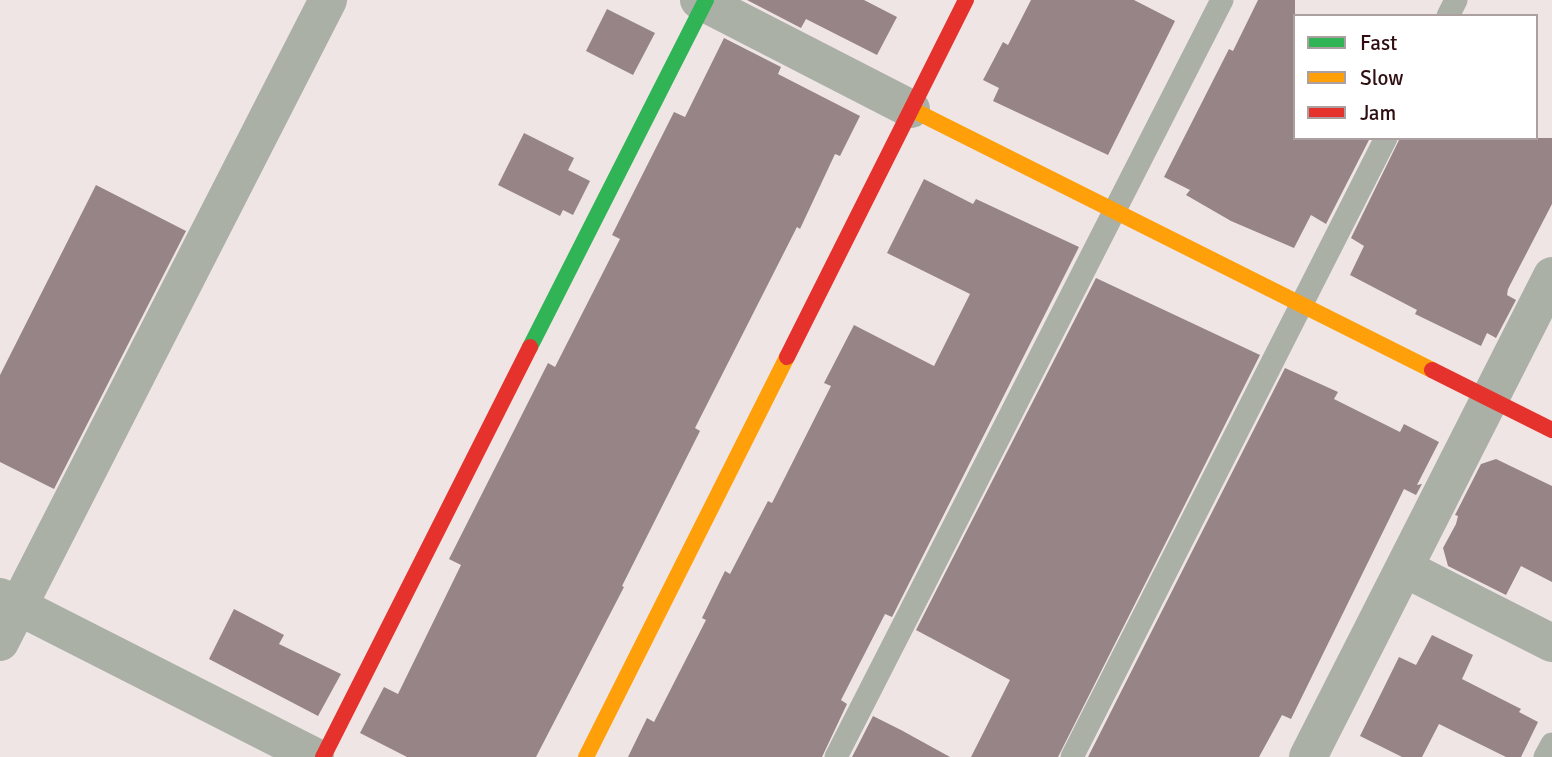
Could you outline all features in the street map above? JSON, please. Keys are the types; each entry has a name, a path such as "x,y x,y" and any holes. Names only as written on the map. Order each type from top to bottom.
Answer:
{"street":[{"path":"0,642 9,602 328,0"},
{"path":"586,757 966,0"},
{"path":"323,757 703,1 911,109 1552,430"},
{"path":"1308,757 1552,276"},
{"path":"1404,568 1552,643"},
{"path":"9,602 315,757"}],"lane":[{"path":"836,757 1222,0"},
{"path":"1072,757 1385,140"},
{"path":"1545,757 1552,744"}],"building":[{"path":"747,0 864,0 897,17 877,55 806,19 801,28"},
{"path":"1031,0 1134,0 1175,21 1108,155 993,101 999,88 983,80 1003,42 1008,45"},
{"path":"1258,0 1295,0 1293,140 1369,140 1326,224 1311,215 1294,248 1231,221 1186,195 1190,190 1164,177 1229,49 1233,51"},
{"path":"607,9 655,33 633,75 586,51"},
{"path":"724,38 781,67 778,74 860,116 840,156 835,154 800,229 797,227 695,428 700,431 622,586 624,587 536,757 407,757 360,733 384,687 398,694 461,565 449,559 548,363 555,367 620,239 612,235 674,112 685,117"},
{"path":"524,133 574,158 568,170 590,181 573,215 563,210 560,216 498,185"},
{"path":"1552,138 1552,204 1508,289 1507,295 1516,300 1496,338 1487,333 1481,346 1415,314 1417,310 1350,275 1364,246 1351,238 1399,140"},
{"path":"924,179 973,204 976,199 1079,247 892,617 885,614 841,700 847,704 822,757 628,757 647,718 654,722 706,620 702,618 725,571 730,574 768,501 772,503 831,386 824,383 854,325 934,366 970,294 887,253"},
{"path":"96,185 186,231 54,489 0,462 0,375"},
{"path":"1096,278 1260,355 1058,757 971,757 1010,680 916,630"},
{"path":"1285,368 1338,392 1334,399 1400,432 1404,424 1439,442 1417,485 1422,484 1416,495 1404,489 1291,719 1282,715 1259,757 1088,757"},
{"path":"1496,459 1552,486 1552,582 1521,566 1506,595 1448,566 1443,548 1456,524 1458,516 1455,515 1481,464"},
{"path":"234,609 284,635 279,644 341,674 318,716 209,659"},
{"path":"1432,635 1473,655 1462,679 1521,709 1519,712 1538,722 1521,757 1506,757 1439,724 1422,757 1402,757 1360,736 1399,657 1416,665"},
{"path":"873,716 901,730 950,757 852,757"}],"traffic: fast":[{"path":"530,347 706,0"}],"traffic: slow":[{"path":"911,109 1432,370"},
{"path":"586,757 787,357"}],"traffic: jam":[{"path":"787,357 966,0"},
{"path":"323,757 530,347"},
{"path":"1432,370 1552,430"}]}
